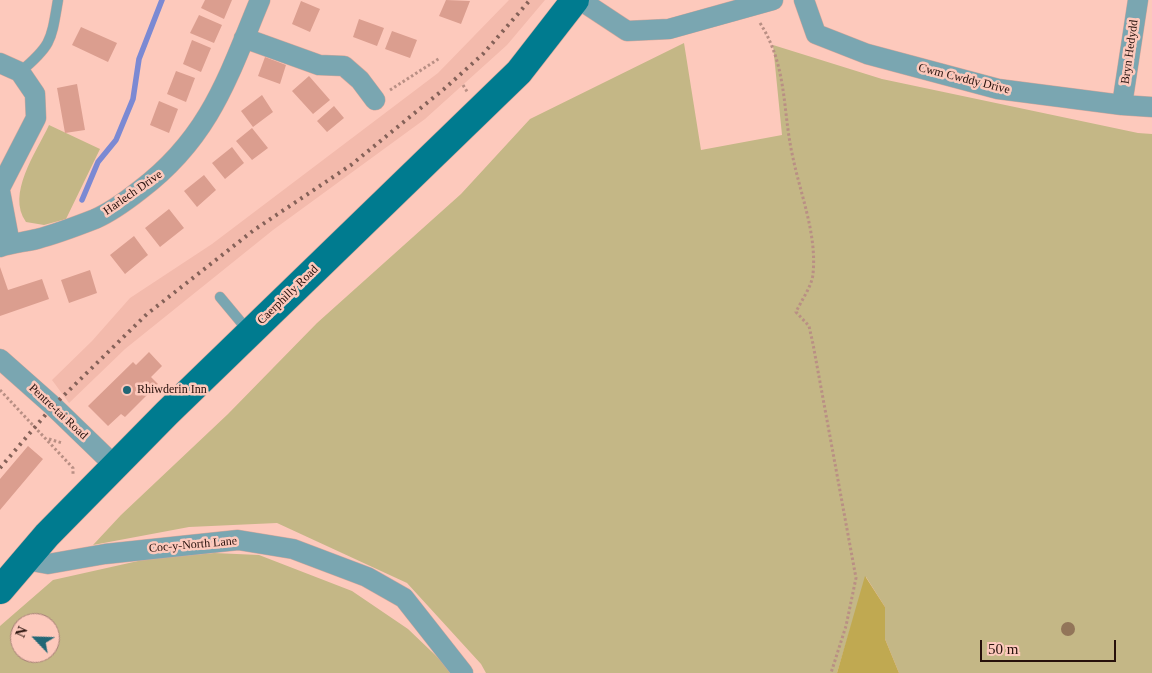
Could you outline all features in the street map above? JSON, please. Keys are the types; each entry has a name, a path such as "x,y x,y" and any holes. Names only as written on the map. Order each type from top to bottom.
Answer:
{"main road":[{"name":"Caerphilly Road","path":"0,590 47,534 115,466 519,72 575,0"}],"street":[{"name":"Harlech Drive","path":"5,246 38,239 96,218 126,200 165,171 191,141 210,113 230,77 260,0"},
{"path":"580,0 627,31 669,29 773,0"},
{"name":"Cwm Cwddy Drive","path":"804,0 816,34 867,54 998,89 1152,107"},
{"name":"Bryn Hedydd","path":"1122,105 1138,0"},
{"path":"244,38 319,64 344,66 360,80 375,100"},
{"path":"0,63 20,72 35,94 36,118 0,190 5,246"},
{"name":"Pentre-tai Road","path":"0,359 115,466"},
{"name":"Coc-y-North Lane","path":"26,560 48,564 105,554 238,540 293,549 367,577 404,598 463,673"}],"lane":[{"path":"20,72 44,52 52,33 58,0"},
{"path":"220,297 250,333"}],"path":[{"path":"749,7 767,35 782,76 792,157 810,225 814,276 796,312 809,326 825,402 856,578 846,626 831,673"},
{"path":"375,100 440,58"},
{"path":"0,390 48,439 73,468 73,480"},
{"path":"48,439 61,442"}],"shaded area":[{"path":"509,0 545,0 507,45 425,119 273,230 125,349 69,403 52,380 92,341 130,298 212,244 438,73"},
{"path":"684,43 701,150 782,135 773,45 882,79 1138,133 1152,134 1152,673 899,673 885,639 885,607 866,577 837,673 486,673 481,664 407,583 277,523 189,527 93,545 121,515 228,414 317,323 461,194 530,119"},
{"path":"49,125 100,149 66,219 44,225 26,222 21,211 19,199 25,174"},
{"path":"214,553 259,555 352,591 408,629 454,673 0,673 0,626 10,617 10,663 60,663 60,613 15,613 53,580 147,559"},
{"path":"865,576 885,607 885,639 899,673 837,673"}],"building":[{"path":"205,0 232,0 224,19 201,8"},
{"path":"446,0 470,1 461,24 439,16"},
{"path":"301,1 320,9 310,32 292,24"},
{"path":"199,15 222,25 214,43 190,33"},
{"path":"359,19 384,28 377,46 353,37"},
{"path":"81,27 117,43 108,62 72,45"},
{"path":"392,31 417,40 410,58 385,49"},
{"path":"192,40 211,48 201,72 183,64"},
{"path":"265,57 286,65 280,84 258,76"},
{"path":"176,71 195,78 186,102 167,94"},
{"path":"309,76 330,100 313,114 292,91"},
{"path":"77,84 85,130 65,133 57,88"},
{"path":"262,95 273,112 253,127 241,111"},
{"path":"159,101 178,109 169,133 150,125"},
{"path":"334,106 344,118 327,132 317,121"},
{"path":"252,128 268,148 252,160 236,141"},
{"path":"232,147 244,163 225,179 212,163"},
{"path":"204,175 216,190 197,207 184,191"},
{"path":"169,209 184,228 160,247 145,228"},
{"path":"134,236 148,255 125,274 110,255"},
{"path":"0,267 8,290 42,279 49,299 0,316"},
{"path":"90,270 97,293 69,303 61,280"},
{"path":"149,352 162,366 151,377 158,384 125,417 121,414 108,426 88,406 133,362 136,365"},
{"path":"28,446 43,459 0,510 0,479"}],"waterway":[{"path":"82,200 98,162 116,140 133,99 139,59 162,0"}],"railway":[{"path":"0,468 53,406 147,314 254,230 351,165 444,89 483,54 530,0"}],"place":[{"name":"Rhiwderin Inn","path":"127,390"}]}
